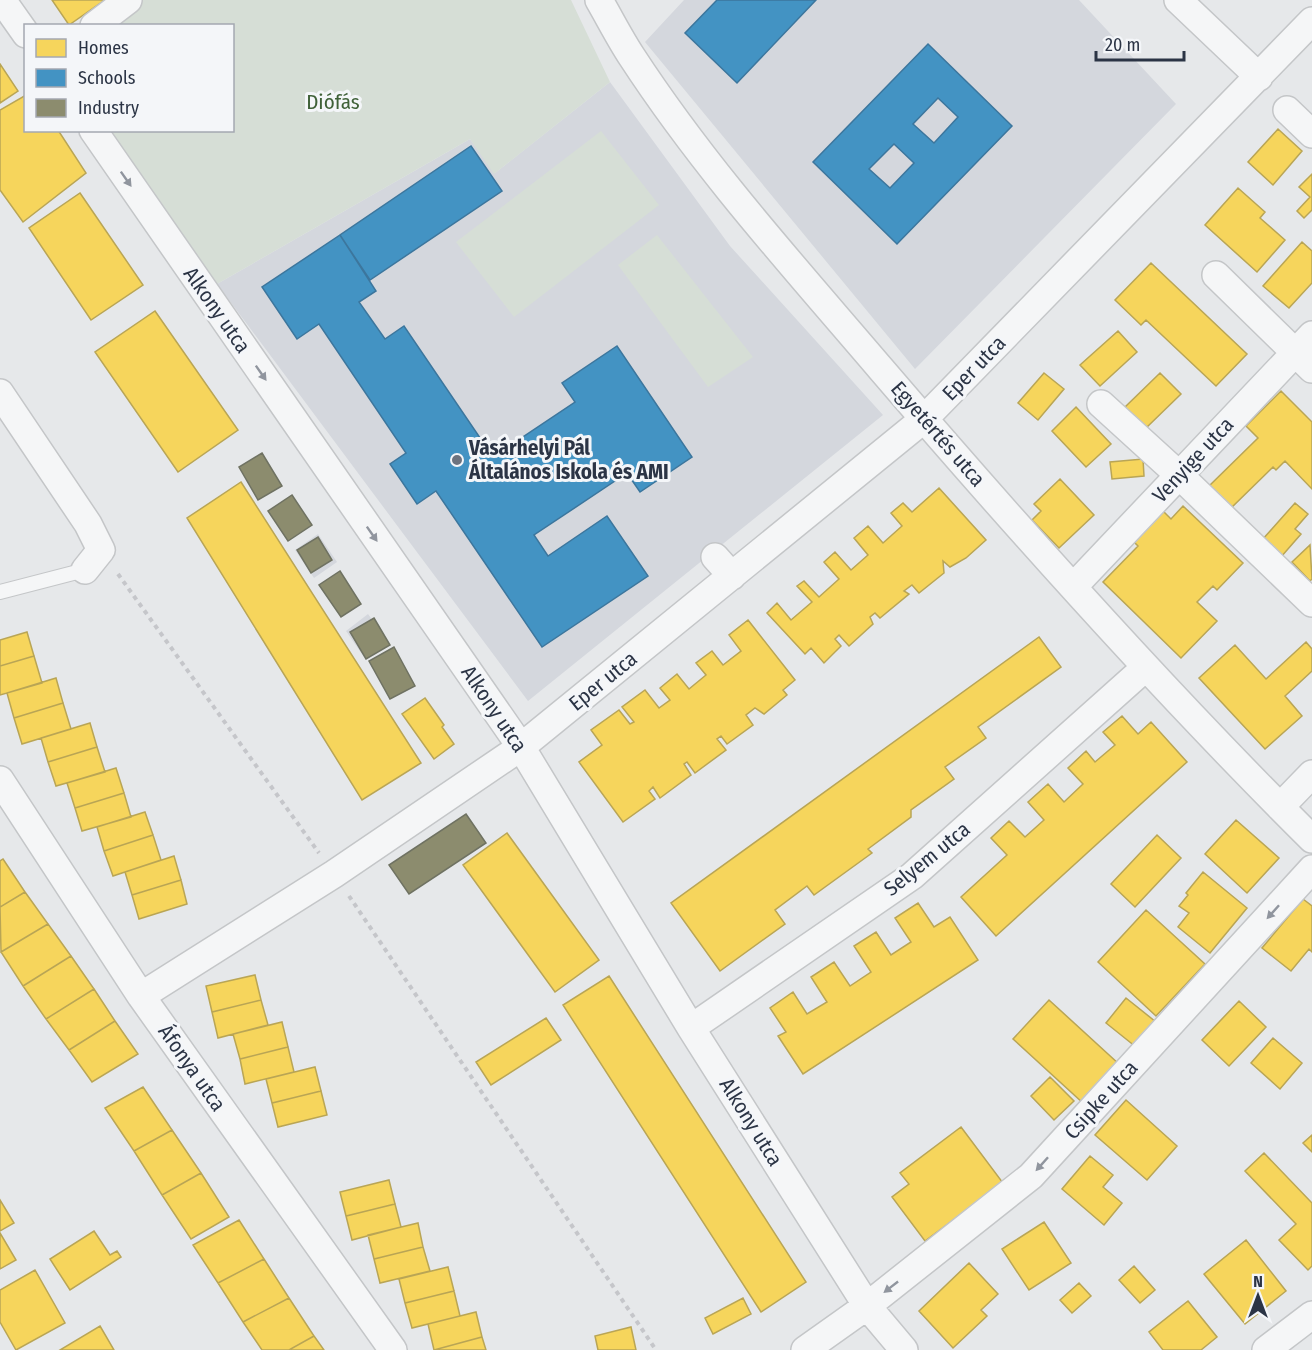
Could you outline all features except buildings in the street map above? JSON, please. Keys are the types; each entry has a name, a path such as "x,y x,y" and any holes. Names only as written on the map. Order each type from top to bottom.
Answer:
{"street":[{"path":"2,0 24,31"},
{"path":"97,24 128,0"},
{"name":"Egyetértés utca","path":"598,0 632,56 691,141 751,217 924,419 1146,668 1312,839"},
{"path":"1178,0 1259,76"},
{"name":"Eper utca","path":"141,996 334,874 520,747 724,566 924,419 1312,21"},
{"path":"1287,110 1312,134"},
{"name":"Alkony utca","path":"94,132 520,747 691,1028 867,1306 904,1350"},
{"path":"1216,275 1306,352"},
{"name":"Venyige utca","path":"1074,586 1179,475 1306,352"},
{"path":"0,393 88,524 93,560"},
{"path":"1101,404 1179,475 1312,603"},
{"name":"Selyem utca","path":"691,1028 912,876 1146,668"},
{"path":"1280,807 1312,774"},
{"name":"Áfonya utca","path":"0,780 141,996 393,1350"},
{"name":"Csipke utca","path":"805,1350 867,1306 1031,1176 1312,869"},
{"path":"1266,1350 1312,1315"}],"lane":[{"path":"0,592 93,560"}],"path":[{"path":"93,560 334,874 656,1350"}],"shaded area":[{"path":"684,0 1079,0 1176,104 915,369 645,42"},
{"path":"610,82 730,246 883,415 528,701 217,284 470,139 495,173"},
{"path":"318,534 337,562 314,578 295,550"},
{"path":"368,614 389,643 366,660 346,631"}],"green space":[{"name":"Diófás","path":"142,0 571,0 610,82 494,174 470,139 217,284 107,132 234,132 234,24 109,24"},
{"path":"601,131 659,205 514,317 456,242"},
{"path":"657,235 753,357 708,387 618,265"}],"place":[{"name":"Vásárhelyi Pál Általános Iskola és AMI","path":"457,460"}]}
